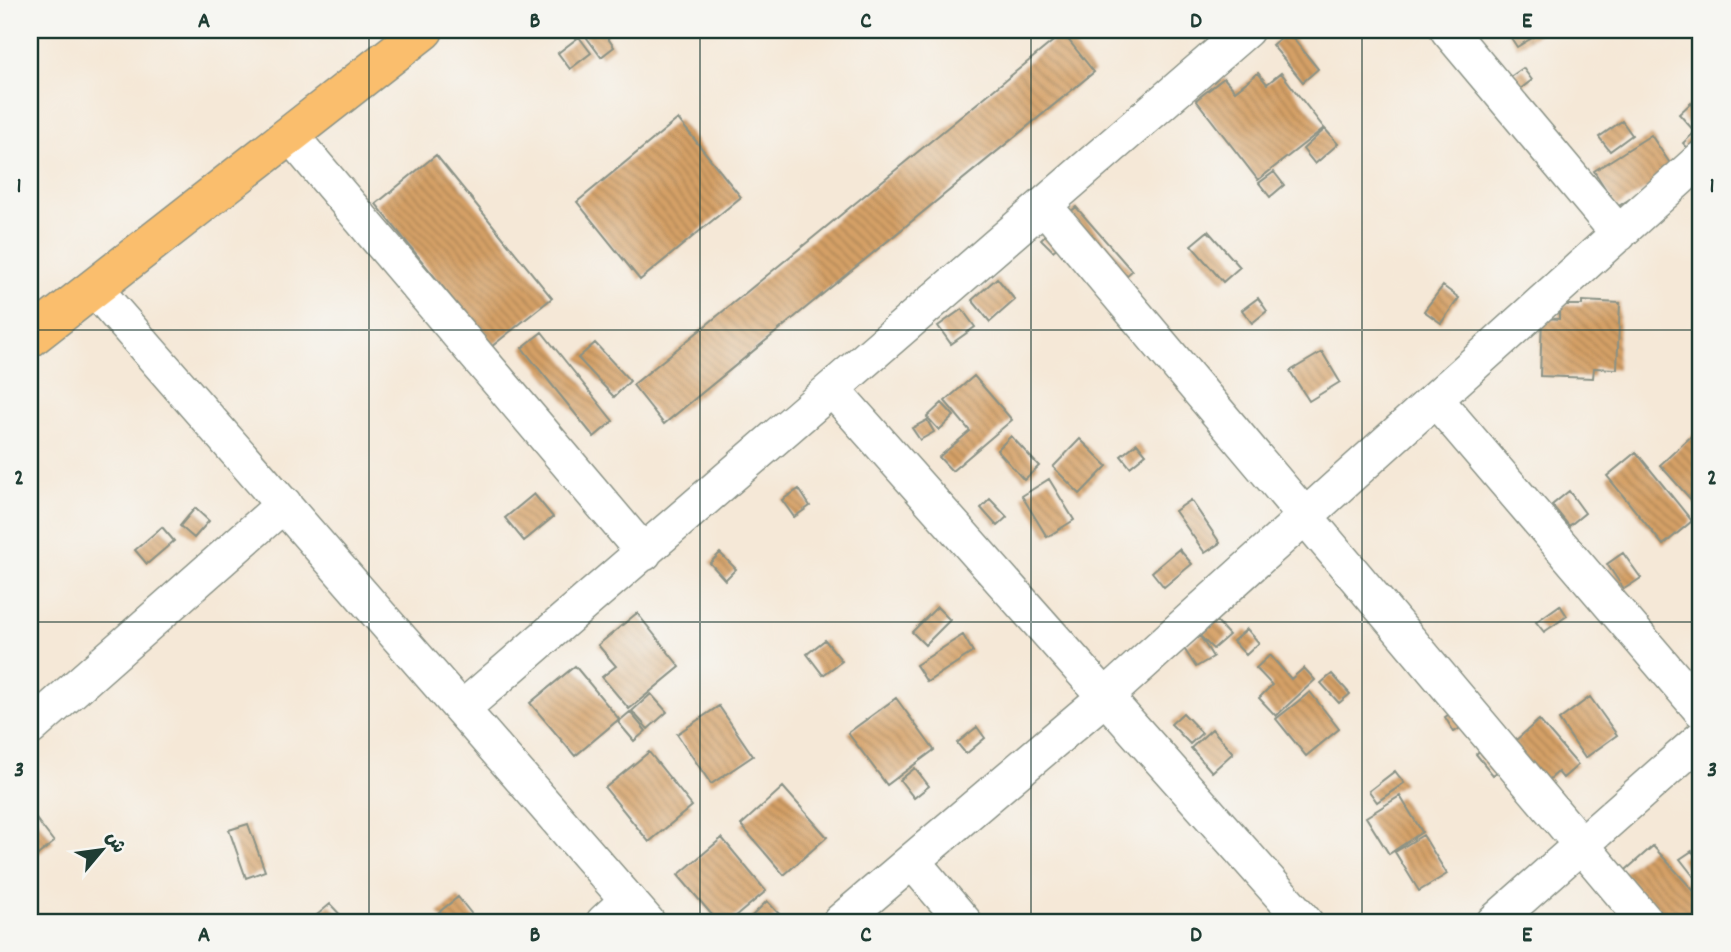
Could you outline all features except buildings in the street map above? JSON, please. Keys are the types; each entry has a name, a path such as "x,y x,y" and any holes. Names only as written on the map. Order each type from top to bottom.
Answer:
{"main road":[{"path":"30,338 424,30"}],"street":[{"path":"463,708 1045,207 1246,30"},
{"path":"1448,30 1619,234"},
{"path":"290,135 644,553"},
{"path":"840,922 1105,696 1701,159"},
{"path":"1045,207 1646,922"},
{"path":"94,288 463,708 626,915"},
{"path":"833,390 1305,922"},
{"path":"1436,400 1701,710"},
{"path":"30,728 284,504"},
{"path":"1493,922 1701,739"},
{"path":"912,861 964,922"}]}
